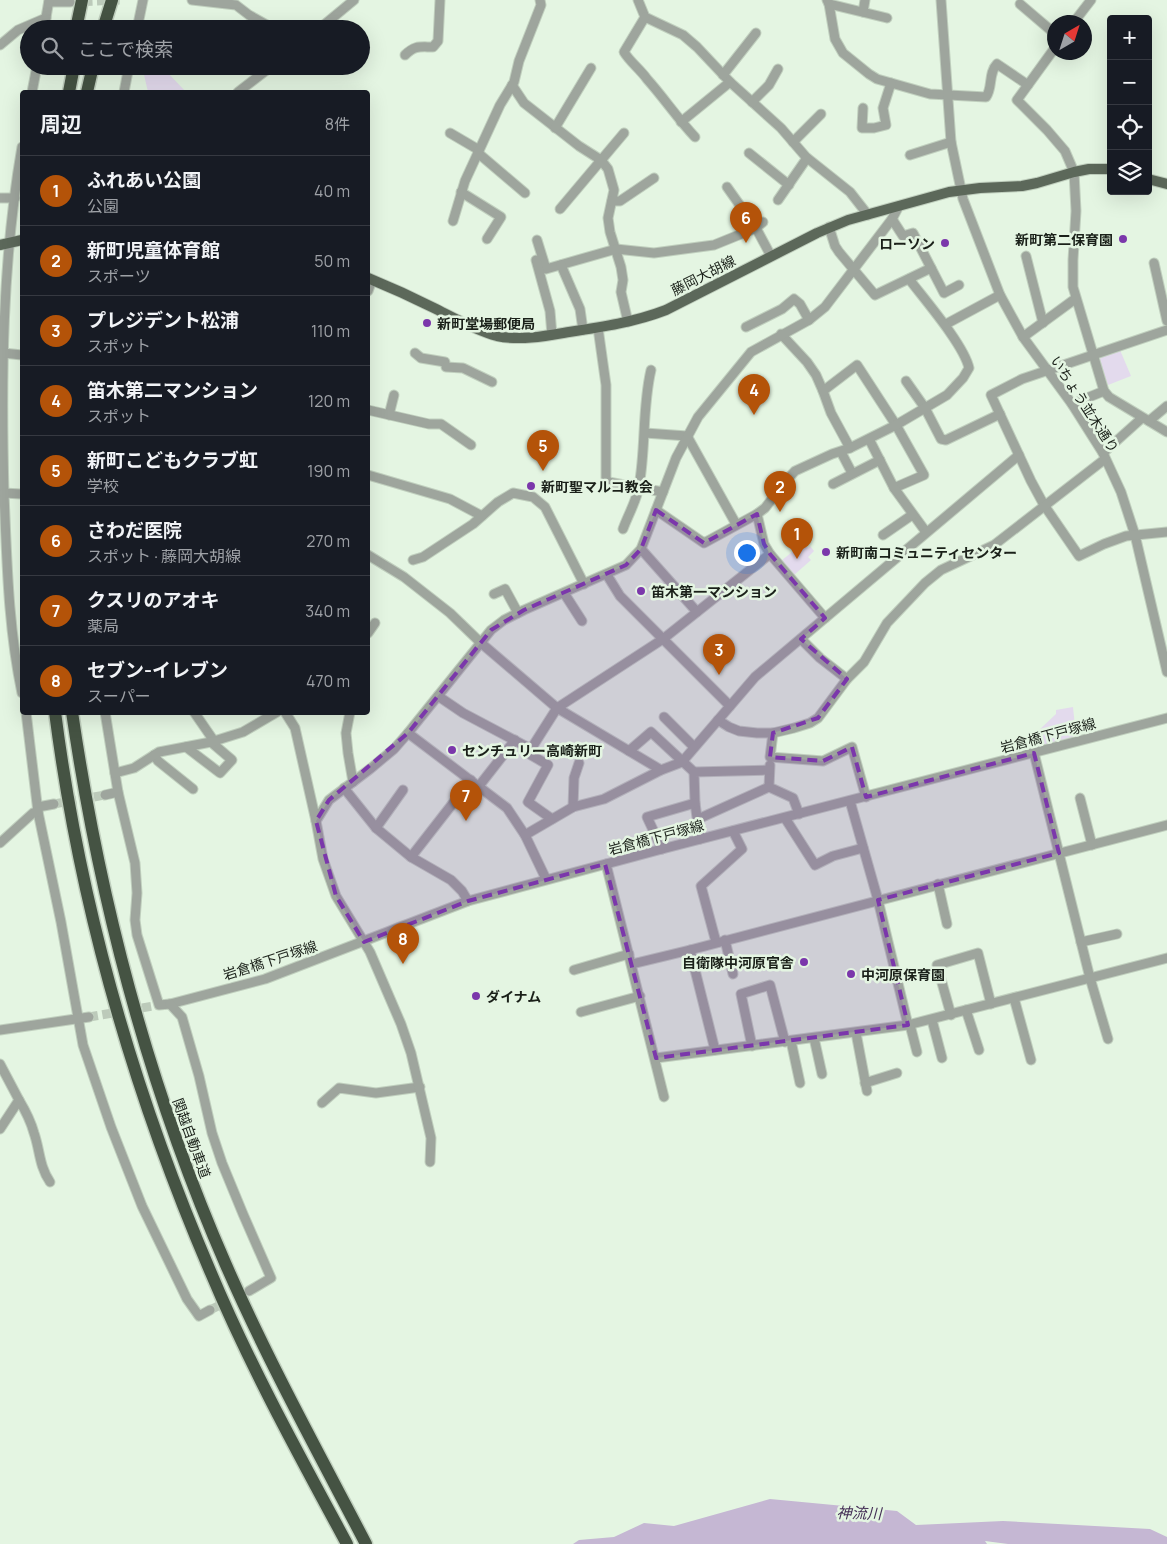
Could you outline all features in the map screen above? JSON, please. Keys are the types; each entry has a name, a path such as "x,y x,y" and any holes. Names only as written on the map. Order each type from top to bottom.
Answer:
{"highway":[{"path":"83,20 87,0"},
{"path":"100,20 104,0"},
{"path":"106,20 112,0"},
{"path":"76,1 76,20"},
{"path":"63,90 66,75"},
{"path":"68,90 72,75"},
{"path":"86,90 90,75"},
{"path":"56,715 83,874 115,1006 141,1092 174,1184 231,1319 347,1544"},
{"name":"関越自動車道","path":"72,715 92,836 116,941 169,1119 191,1179 247,1311 299,1417 366,1544"}],"main road":[{"name":"藤岡大胡線","path":"370,279 404,293 474,328 497,336 511,338 552,335 598,328 647,317 666,310 829,227 930,196 961,190 1022,186 1074,172 1107,169"},
{"path":"1152,180 1167,184"},
{"path":"4,245 20,241"}],"street":[{"path":"139,20 143,0"},
{"path":"192,0 237,3 249,15 258,20"},
{"path":"330,20 354,0"},
{"path":"405,55 411,49 418,47 433,47 438,41 440,0"},
{"path":"453,221 461,192 500,105 512,86 519,61 541,5 540,0"},
{"path":"638,0 645,17 683,35 697,47 730,82 781,128 807,158 850,192 868,215"},
{"path":"863,12 865,0"},
{"name":"いちょう並木通り","path":"942,0 951,142 961,190 1000,295 1023,337 1072,404 1104,456 1121,492 1135,534 1164,648 1167,672"},
{"path":"1079,15 1091,0"},
{"path":"41,20 46,18 49,1 76,1"},
{"path":"886,18 828,2 836,38 843,53 877,79 930,94 986,98 992,72 997,64 1028,85"},
{"path":"1020,4 1047,27"},
{"path":"645,17 624,52 695,137"},
{"path":"0,46 3,38 20,29"},
{"path":"723,75 756,33"},
{"path":"1047,59 1017,100 1048,130 1065,151 1074,172 1076,211 1073,278 1075,299 1104,391 1109,397 1167,432"},
{"path":"555,128 591,68"},
{"path":"752,102 769,85 778,69"},
{"path":"32,90 35,75"},
{"path":"124,90 127,75"},
{"path":"241,90 260,75"},
{"path":"681,122 730,82"},
{"path":"863,108 862,128 886,126 883,108 891,83"},
{"path":"512,86 524,103 579,146 601,160 608,169 614,190 608,218 610,232 621,267 623,280 621,292 628,322"},
{"path":"793,142 822,114"},
{"path":"450,133 479,152 525,193"},
{"path":"560,209 624,133"},
{"path":"910,155 951,142"},
{"path":"749,153 788,185"},
{"path":"778,200 807,158"},
{"path":"20,162 15,198 4,245 2,439 6,568 14,656 20,684"},
{"path":"612,201 620,201 654,178"},
{"path":"727,187 759,225 772,256"},
{"path":"461,192 501,217 487,238"},
{"path":"0,198 15,198"},
{"path":"316,821 329,800 394,749 408,734 481,643 498,625 518,613 626,565 641,549 687,436 698,418 751,352 809,320 825,308 892,219 899,206"},
{"path":"892,219 903,236 913,234 944,294 959,285"},
{"path":"537,240 546,269 616,249 654,253 695,248 714,244 759,225"},
{"path":"829,227 835,246 875,295 931,268"},
{"path":"1026,256 1043,323"},
{"path":"536,260 550,311 552,335"},
{"path":"1154,263 1164,294 1167,321"},
{"path":"561,265 580,309 584,330"},
{"path":"656,510 704,542 765,508 795,472 896,425 947,395 963,378 969,368 968,362 954,338 909,279"},
{"path":"948,323 1000,295"},
{"path":"746,328 794,299 800,304 809,320"},
{"path":"1023,337 1075,299"},
{"path":"598,328 606,385 606,478 608,482 663,492"},
{"path":"1167,330 1046,370 1022,379 991,395 1031,482 1044,505 1079,556 1104,544 1135,534 1167,532"},
{"path":"781,334 807,362 850,448"},
{"path":"3,353 20,355"},
{"path":"415,353 421,358 463,368 492,382"},
{"path":"823,391 857,365 896,425 924,475 894,488"},
{"path":"623,529 639,487 645,433 647,390 651,370"},
{"path":"906,381 925,408 941,439 946,440 1000,414"},
{"path":"1072,404 1104,391"},
{"path":"389,416 394,395"},
{"path":"718,720 739,731 757,733 773,732 810,723 818,718 847,679 864,662 887,623 925,583 941,570 994,545 1104,456 1145,419 1167,406"},
{"path":"370,411 429,424 441,424 471,445"},
{"path":"645,433 687,436"},
{"path":"687,436 736,524"},
{"path":"868,438 894,488 926,532"},
{"path":"841,452 852,474"},
{"path":"525,835 573,807 604,799 661,770 682,762 755,677 1019,455"},
{"path":"832,484 880,460"},
{"path":"370,476 450,500 482,516"},
{"path":"4,493 20,494"},
{"path":"413,560 422,557 513,493 533,497 545,507 584,584"},
{"path":"757,514 764,544 770,554 826,618"},
{"path":"883,535 912,515"},
{"path":"641,549 697,612"},
{"path":"552,819 528,802 548,765 531,755 531,749 557,708 664,639 770,554"},
{"path":"370,556 404,577 450,613 481,643 557,708 661,770"},
{"path":"607,575 620,596 730,706"},
{"path":"494,594 505,589 518,613"},
{"path":"564,593 582,621"},
{"path":"370,630 375,623"},
{"path":"12,632 20,632"},
{"path":"801,639 820,658 847,679"},
{"path":"438,696 463,713 531,749"},
{"path":"26,715 38,810 61,922 83,1045 94,1080 142,1206 187,1299 199,1316 210,1310"},
{"path":"105,715 118,792 105,795"},
{"path":"186,747 220,773 232,760 212,741 196,715"},
{"path":"114,774 134,768 159,752 244,732 272,715"},
{"path":"286,715 295,728 323,859 336,896 370,952 412,1053 431,1138 430,1162"},
{"path":"349,715 346,733 353,782"},
{"path":"664,717 694,747"},
{"name":"岩倉橋下戸塚線","path":"118,792 136,863 137,935 159,1005 170,1004 265,979 468,901 546,879 1167,718"},
{"path":"629,751 651,732 694,772 769,770"},
{"path":"769,787 773,732"},
{"path":"408,734 507,808 525,835 546,879"},
{"path":"411,857 515,740"},
{"path":"770,757 823,761 852,747 866,797"},
{"path":"1034,753 1090,978 1108,1039"},
{"path":"154,755 158,761 193,789"},
{"path":"573,807 574,778 579,763"},
{"path":"694,772 695,803 700,839"},
{"path":"698,819 769,787 793,798 799,814"},
{"path":"344,788 376,828 411,857 451,880 462,891 468,901"},
{"path":"376,828 404,790"},
{"path":"1080,798 1092,844"},
{"path":"850,801 878,900 917,1052"},
{"path":"662,849 647,817 695,803"},
{"path":"0,843 33,813 54,804"},
{"path":"785,818 816,865 834,856 863,848"},
{"path":"632,964 1167,825"},
{"path":"733,831 742,849 701,886 733,974"},
{"path":"606,864 656,1058 664,1097"},
{"path":"938,884 947,924"},
{"path":"1081,942 1118,934"},
{"path":"690,950 715,1050"},
{"path":"951,1015 937,965 978,953 991,1004"},
{"path":"574,970 629,954"},
{"path":"656,1058 909,1025 1167,958"},
{"path":"752,1046 741,994 770,985 800,1083"},
{"path":"581,1012 640,996"},
{"path":"1014,998 1031,1060"},
{"path":"170,1004 182,1017 199,1076 212,1133 243,1214 271,1278 249,1291"},
{"path":"966,1010 978,1050"},
{"path":"0,1030 89,1017"},
{"path":"932,1020 942,1058"},
{"path":"856,1033 866,1087 897,1073"},
{"path":"814,1038 822,1074"},
{"path":"0,1064 34,1131 44,1174 50,1182"},
{"path":"322,1103 339,1088 376,1093 420,1087"},
{"path":"0,1129 19,1100"}],"highlighted area":[{"path":"656,510 704,543 757,514 764,544 770,554 825,618 801,639 847,679 818,718 773,733 770,757 823,761 852,747 866,797 1034,753 1059,853 878,900 908,1025 656,1058 605,864 468,901 364,942 336,896 316,821 329,800 408,733 491,630 524,610 626,565 641,549"}],"shaded area":[{"path":"144,75 170,75 184,90 148,90"},
{"path":"1120,350 1131,376 1108,385 1099,360"},
{"path":"803,543 808,548 810,546 814,551 808,557 811,560 794,575 781,561"},
{"path":"1073,707 1076,736 1038,746 1036,733 1056,714 1056,710"}],"water":[{"name":"神流川","path":"770,1499 897,1511 916,1525 1003,1521 1150,1529 1167,1537 1167,1544 1008,1544 985,1541 987,1544 573,1544 579,1540 614,1537 644,1523 674,1526"}],"tunnel":[{"path":"70,2 122,0"},
{"path":"54,804 105,795"},
{"path":"89,1017 159,1005"},
{"path":"210,1310 244,1293"}],"place":[{"name":"新町第二保育園","path":"1123,239"},
{"name":"さわだ医院","path":"746,243"},
{"name":"ローソン","path":"945,243"},
{"name":"新町堂場郵便局","path":"427,323"},
{"name":"笛木第二マンション","path":"754,415"},
{"name":"新町こどもクラブ虹","path":"543,471"},
{"name":"新町聖マルコ教会","path":"531,486"},
{"name":"新町児童体育館","path":"780,512"},
{"name":"新町南コミュニティセンター","path":"826,552"},
{"name":"ふれあい公園","path":"797,559"},
{"name":"笛木第一マンション","path":"641,591"},
{"name":"プレジデント松浦","path":"719,675"},
{"name":"センチュリー高崎新町","path":"452,750"},
{"name":"クスリのアオキ","path":"466,821"},
{"name":"自衛隊中河原官舎","path":"804,962"},
{"name":"セブン-イレブン","path":"403,964"},
{"name":"中河原保育園","path":"851,974"},
{"name":"ダイナム","path":"476,996"}]}
